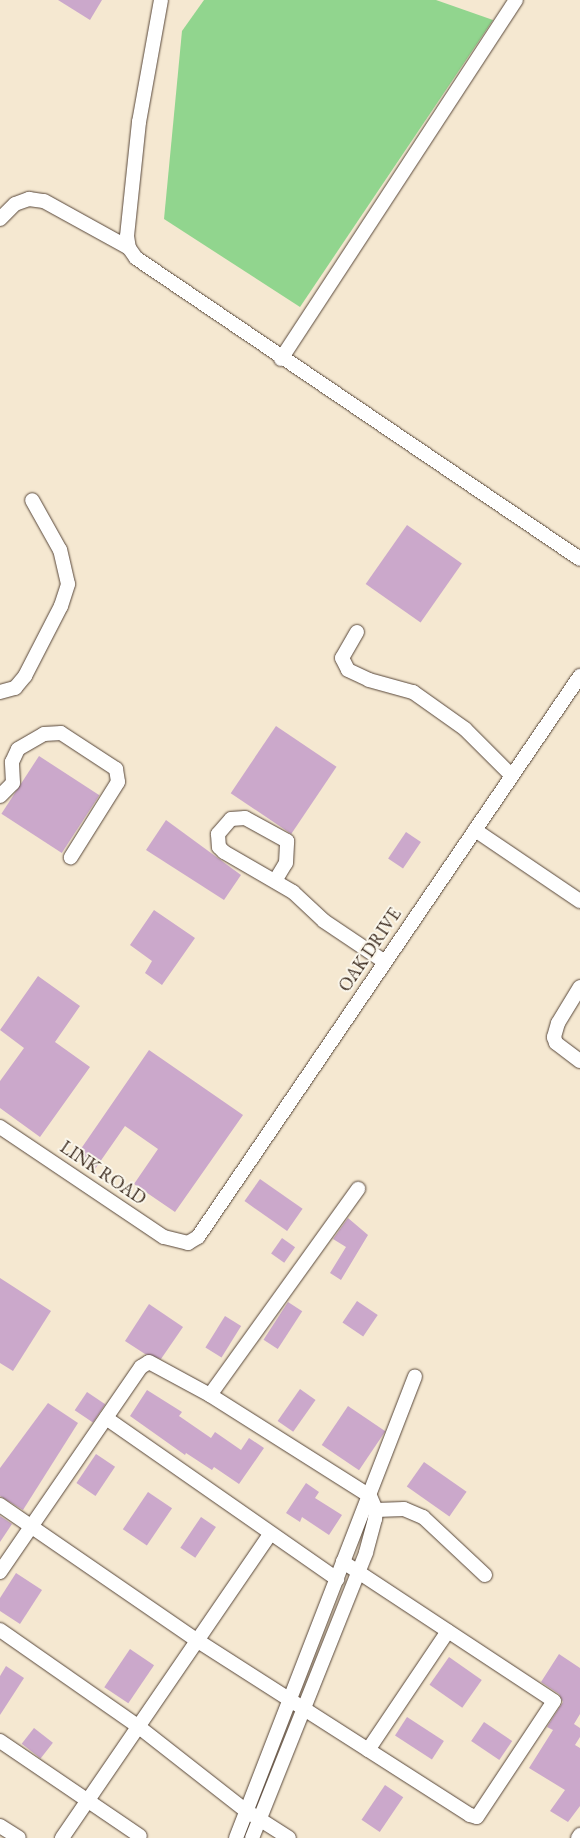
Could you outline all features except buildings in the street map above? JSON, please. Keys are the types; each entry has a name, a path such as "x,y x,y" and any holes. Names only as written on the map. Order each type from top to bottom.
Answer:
{"street":[{"path":"129,248 139,122 161,0"},
{"path":"280,359 516,0"},
{"path":"0,219 15,204 29,199 44,201 129,248 151,271 280,359 416,446 580,559"},
{"path":"0,692 16,688 25,676 61,606 68,584 60,550 32,500"},
{"path":"357,632 342,658 348,670 412,692 465,729 512,776"},
{"name":"OAK DRIVE","path":"188,1243 198,1237 580,676"},
{"path":"0,796 13,783 12,762 18,749 44,734 61,733 116,769 118,782 71,857"},
{"path":"275,881 286,863 287,841 244,818 231,819 218,834 220,847 236,862 293,892 340,932 385,962"},
{"path":"475,830 580,901"},
{"path":"580,987 558,1023 554,1037 556,1044 580,1061"},
{"name":"LINK ROAD","path":"0,1127 164,1237 188,1243"},
{"path":"210,1395 358,1189"},
{"path":"0,1572 141,1367 148,1362 210,1395 370,1496 376,1510 358,1572 252,1838"},
{"path":"236,1838 245,1810 291,1700 415,1377"},
{"path":"106,1418 337,1579"},
{"path":"0,1505 198,1641 304,1710 470,1815 481,1815 554,1702 343,1562"},
{"path":"376,1510 404,1509 423,1517 485,1575"},
{"path":"62,1838 270,1534"},
{"path":"0,1630 139,1727 258,1820 289,1838"},
{"path":"368,1750 448,1631"},
{"path":"0,1741 140,1836"},
{"path":"0,1826 19,1838"}],"green space":[{"path":"204,0 436,0 493,20 300,307 164,219 182,31"}]}
